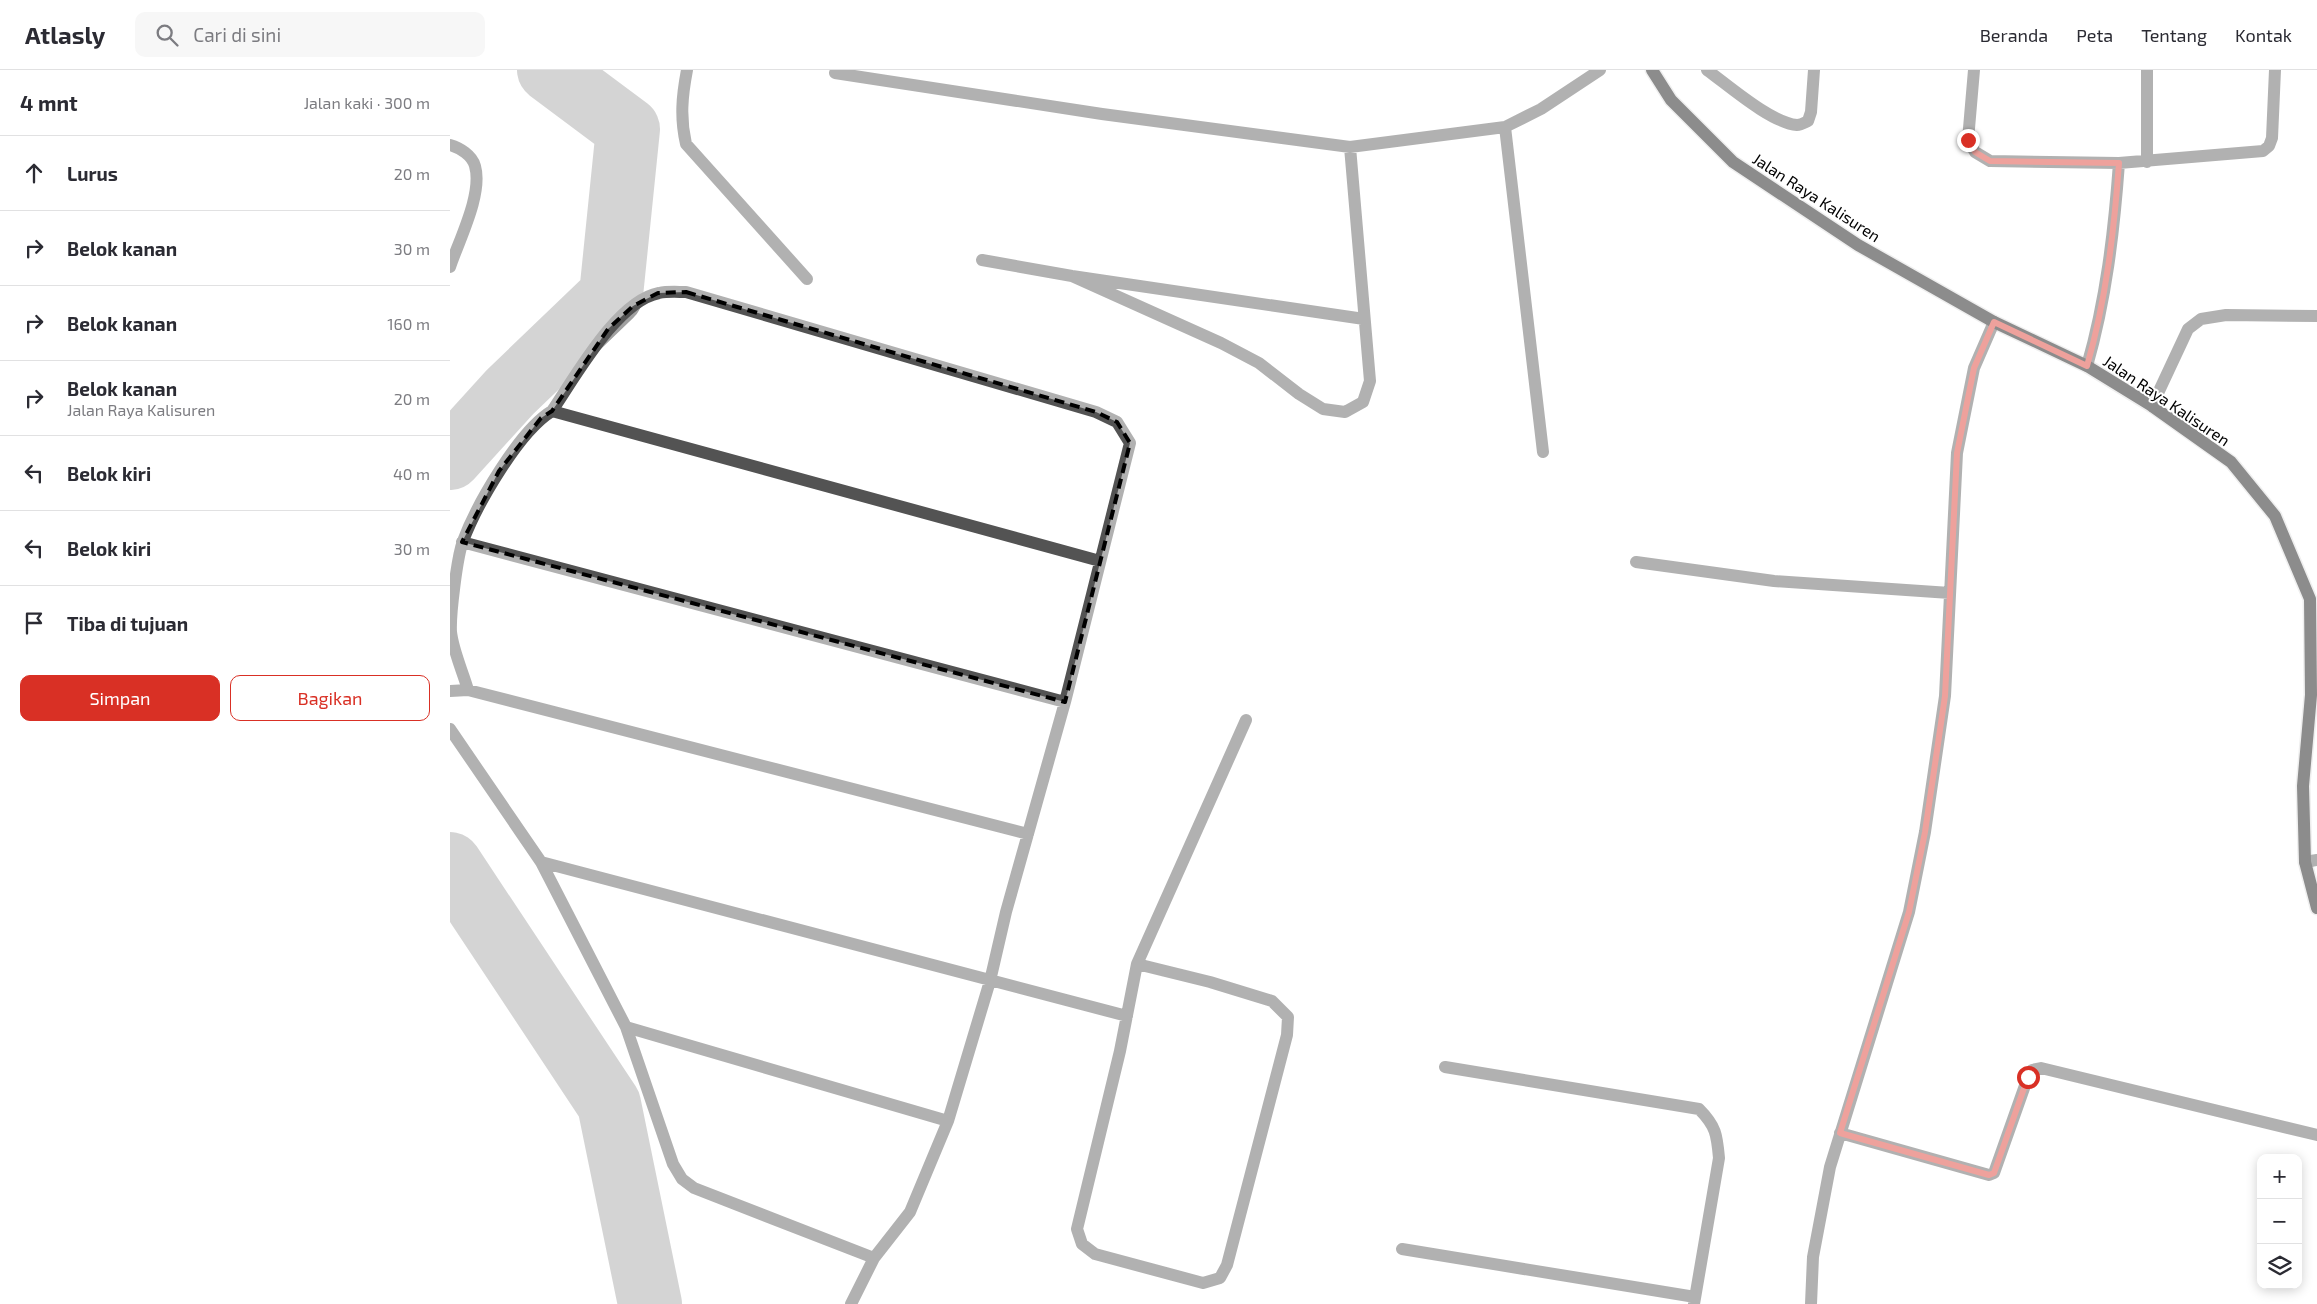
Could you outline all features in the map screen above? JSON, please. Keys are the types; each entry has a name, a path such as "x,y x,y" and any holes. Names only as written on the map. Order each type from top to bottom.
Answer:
{"main road":[{"name":"Jalan Raya Kalisuren","path":"1652,70 1671,100 1733,162 1858,245 1994,322 2087,366 2152,406 2231,462 2275,516 2310,599 2311,694 2303,786 2317,908"}],"street":[{"path":"687,70 682,92 681,122 686,144 807,279"},
{"path":"835,73 1112,115 1350,147 1505,127 1541,109 1600,70"},
{"path":"1707,70 1763,111 1778,119 1799,125 1808,121 1811,112 1814,70"},
{"path":"1974,70 1968,140 1975,152 1990,161 2119,163 2263,151 2269,146 2272,138 2275,70"},
{"path":"2147,70 2147,162"},
{"path":"1505,127 1543,452"},
{"path":"450,144 465,151 475,166 476,188 450,267"},
{"path":"1072,276 1221,343 1259,363 1299,394 1323,409 1345,412 1363,402 1370,381 1350,147"},
{"path":"2087,366 2097,332 2113,241 2119,163"},
{"path":"982,260 1072,276 1364,320"},
{"path":"468,690 451,632 451,610 462,542 499,470 541,418 552,411 608,330 633,306 658,293 686,292 1096,412 1117,422 1130,444 1065,702 1006,912 990,981 948,1121 910,1212 874,1258 851,1304"},
{"path":"2152,406 2188,329 2201,320 2234,315 2317,316"},
{"path":"1812,1304 1813,1257 1830,1167 1909,912 1936,770 1945,696 1957,453 1974,368 1994,322"},
{"path":"552,411 1100,561"},
{"path":"462,542 1065,702"},
{"path":"1636,562 1774,581 1950,593"},
{"path":"450,691 468,690 1028,834"},
{"path":"1138,964 1210,982 1272,1001 1288,1017 1287,1035 1228,1265 1220,1278 1203,1283 1095,1254 1082,1244 1078,1229 1128,1016 1138,964 1246,720"},
{"path":"450,729 541,862 626,1027 674,1164 682,1179 694,1188 874,1258"},
{"path":"541,862 1128,1016"},
{"path":"626,1027 948,1121"},
{"path":"1402,1249 1694,1301 1719,1158 1717,1136 1712,1122 1699,1109 1445,1067"},
{"path":"1840,1133 1989,1175 1994,1173 2028,1077 2032,1070 2041,1068 2317,1136"}],"highlighted area":[{"path":"686,292 1096,412 1117,422 1130,443 1065,702 462,542 499,471 541,418 552,411 608,329 633,306 658,293"}],"waterway":[{"path":"450,458 510,392 611,295 628,129 549,70"},
{"path":"450,864 609,1104 650,1304"}],"route":[{"path":"1968,140 1975,152 1990,161 2119,163 2113,241 2097,332 2087,366 1994,322 1974,368 1957,453 1948,653 1936,770 1909,912 1840,1133 1989,1175 1994,1173 2028,1077"}]}
